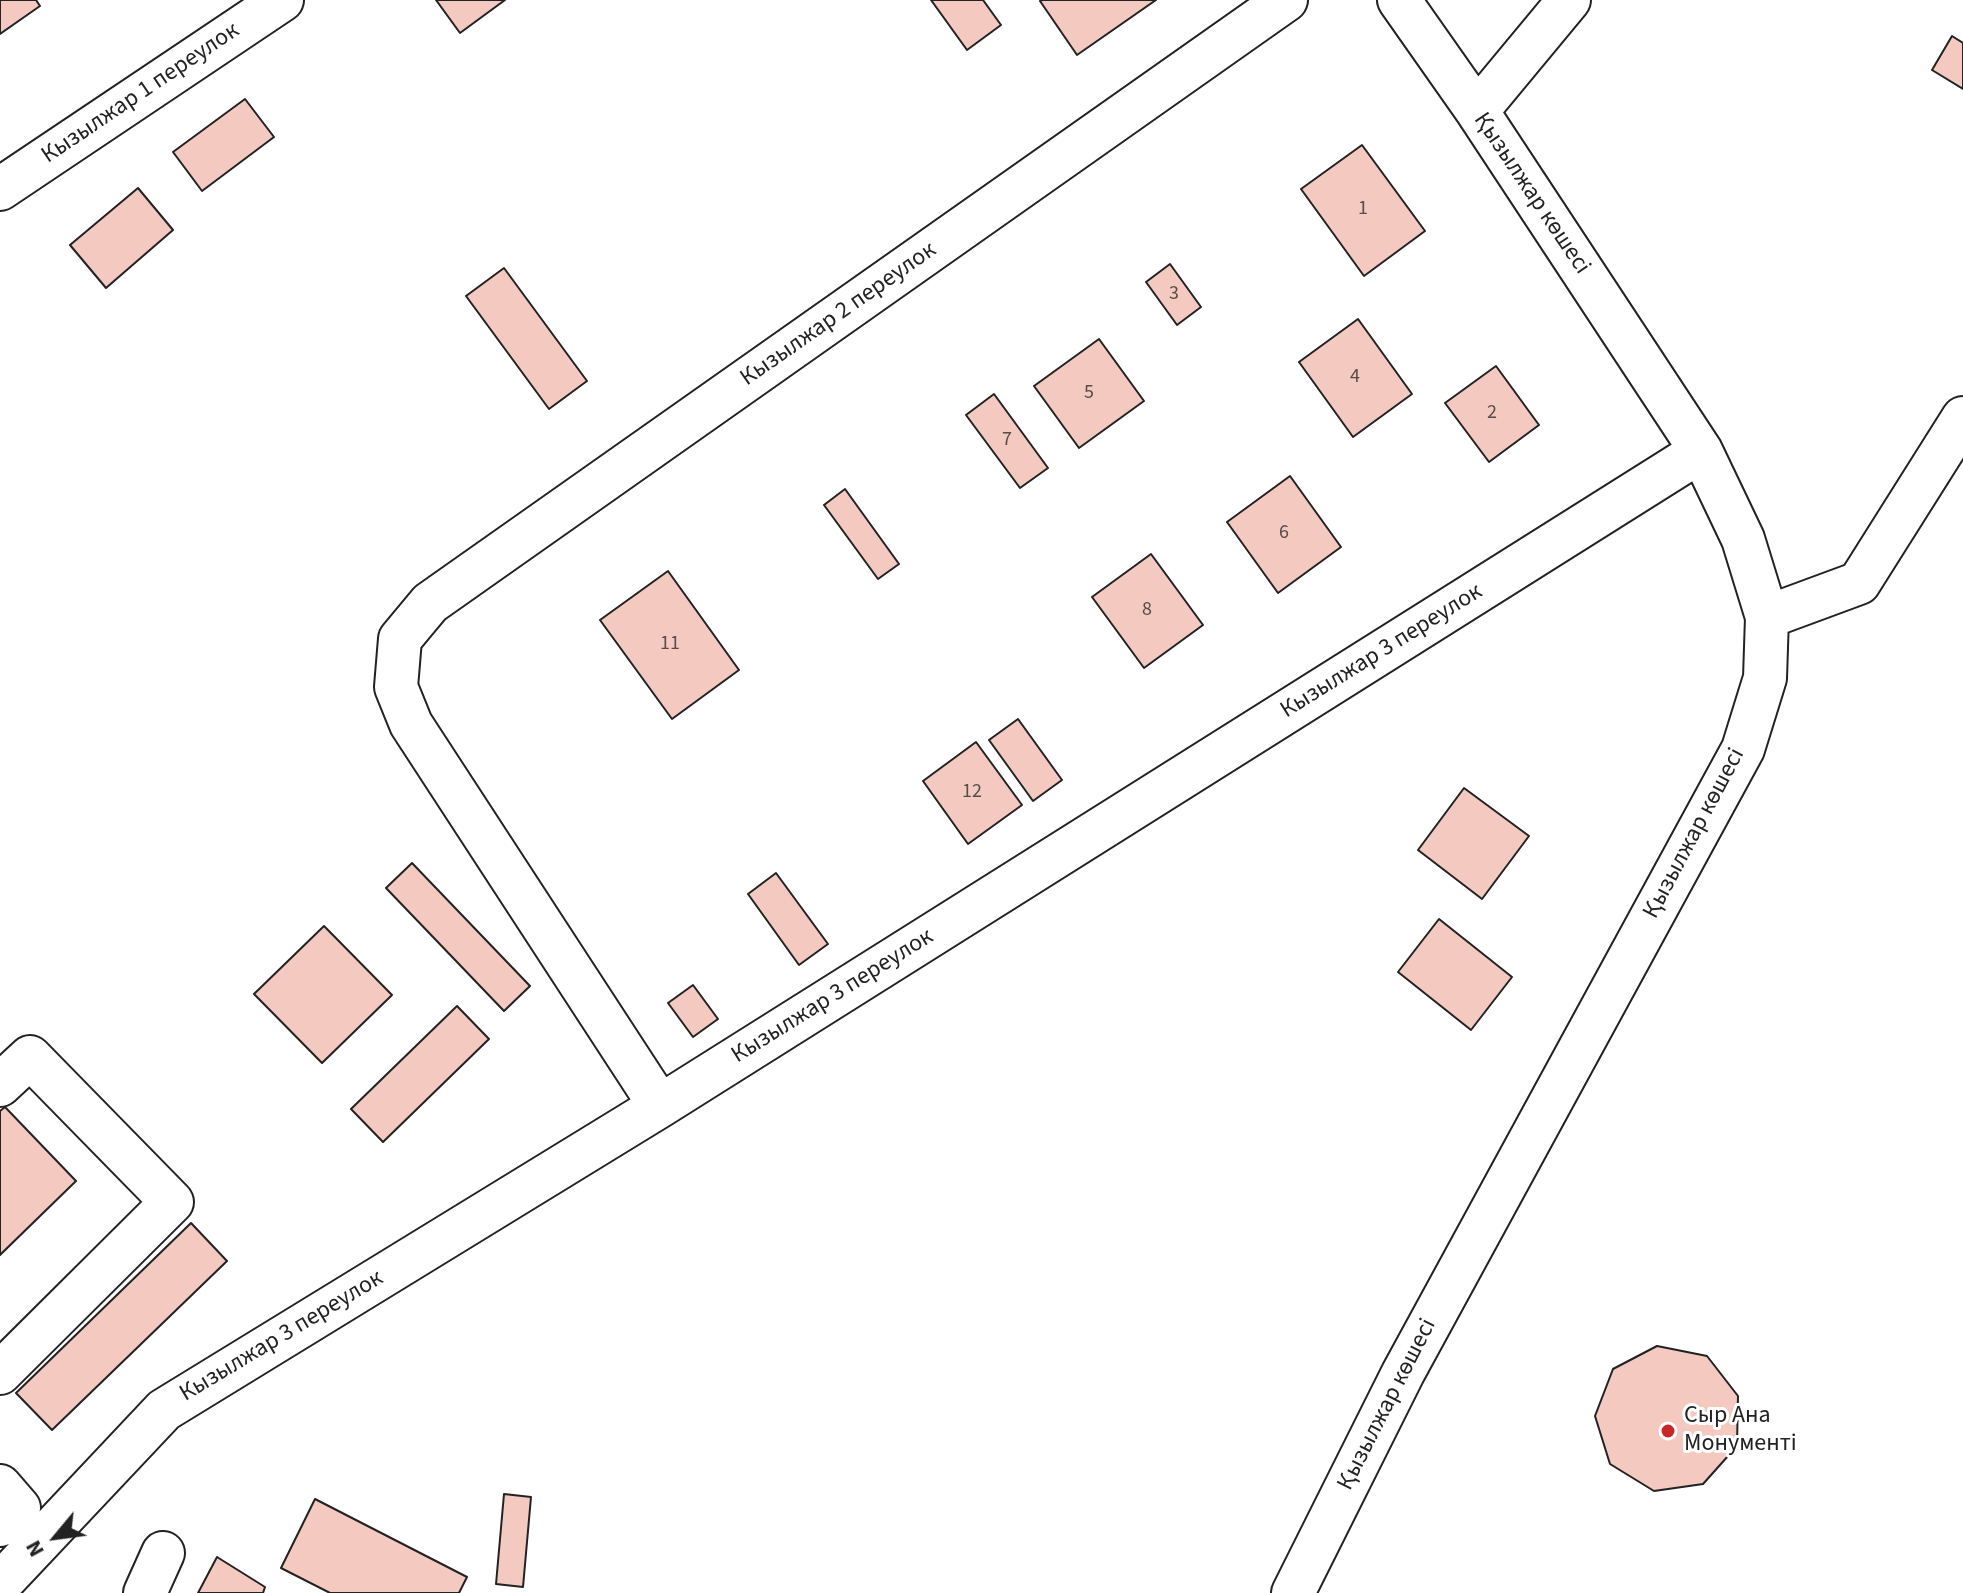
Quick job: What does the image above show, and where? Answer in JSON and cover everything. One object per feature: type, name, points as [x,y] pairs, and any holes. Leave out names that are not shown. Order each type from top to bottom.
[{"type":"street","name":"Кызылжар 1 переулок","points":[[0,189],[282,0]]},
{"type":"street","name":"Кызылжар 2 переулок","points":[[660,1106],[411,724],[396,687],[400,639],[430,603],[1286,0]]},
{"type":"street","name":"Қызылжар көшесі","points":[[1293,1593],[1403,1373],[1743,749],[1765,678],[1767,617],[1743,539],[1701,451],[1477,111],[1399,0]]},
{"type":"street","points":[[1477,111],[1569,0]]},
{"type":"street","points":[[1767,617],[1859,583],[1963,418]]},
{"type":"street","name":"Кызылжар 3 переулок","points":[[0,1584],[164,1410],[660,1106],[1701,451]]},
{"type":"street","points":[[0,1085],[30,1057],[172,1202],[0,1373]]},
{"type":"street","points":[[0,1486],[19,1508],[0,1525]]},
{"type":"street","points":[[145,1593],[163,1553]]},
{"type":"building","points":[[0,0],[36,0],[40,6],[0,34]]},
{"type":"building","points":[[436,0],[505,0],[460,33]]},
{"type":"building","points":[[931,0],[983,0],[1001,25],[967,50]]},
{"type":"building","points":[[1042,0],[1156,0],[1077,55]]},
{"type":"building","points":[[1952,36],[1963,43],[1963,89],[1932,70]]},
{"type":"building","points":[[245,99],[274,137],[202,191],[173,152]]},
{"type":"building","points":[[1362,145],[1425,231],[1364,276],[1301,189]]},
{"type":"building","points":[[138,188],[173,230],[106,288],[70,245]]},
{"type":"building","points":[[1170,264],[1201,307],[1177,325],[1146,282]]},
{"type":"building","points":[[504,268],[587,381],[549,409],[466,296]]},
{"type":"building","points":[[1358,319],[1412,394],[1353,437],[1299,362]]},
{"type":"building","points":[[1099,339],[1144,401],[1079,448],[1034,386]]},
{"type":"building","points":[[1496,366],[1539,425],[1489,462],[1445,403]]},
{"type":"building","points":[[994,394],[1048,468],[1020,488],[966,415]]},
{"type":"building","points":[[1290,476],[1341,547],[1278,593],[1227,522]]},
{"type":"building","points":[[845,489],[899,564],[878,579],[824,505]]},
{"type":"building","points":[[1151,554],[1203,625],[1144,668],[1092,597]]},
{"type":"building","points":[[668,571],[739,670],[672,719],[600,620]]},
{"type":"building","points":[[1018,719],[1062,780],[1033,801],[989,740]]},
{"type":"building","points":[[976,742],[1022,805],[968,844],[923,781]]},
{"type":"building","points":[[1464,788],[1529,836],[1482,899],[1418,850]]},
{"type":"building","points":[[412,863],[530,986],[504,1011],[386,888]]},
{"type":"building","points":[[776,873],[828,944],[799,965],[748,894]]},
{"type":"building","points":[[1439,919],[1512,977],[1471,1030],[1398,972]]},
{"type":"building","points":[[324,926],[392,995],[322,1063],[254,994]]},
{"type":"building","points":[[693,985],[718,1019],[693,1037],[668,1003]]},
{"type":"building","points":[[457,1006],[489,1039],[383,1142],[351,1109]]},
{"type":"building","points":[[5,1107],[76,1181],[0,1255],[0,1111]]},
{"type":"building","points":[[191,1223],[227,1261],[52,1430],[16,1393]]},
{"type":"building","name":"Сыр Ана Монументі","points":[[1657,1346],[1707,1356],[1738,1396],[1737,1446],[1703,1484],[1654,1491],[1610,1464],[1595,1416],[1613,1369]]},
{"type":"building","points":[[504,1494],[531,1497],[523,1587],[496,1584]]},
{"type":"building","points":[[315,1499],[467,1577],[459,1593],[330,1593],[281,1568]]},
{"type":"building","points":[[217,1557],[265,1587],[263,1593],[198,1593]]},
{"type":"place","name":"Сыр Ана Монументі","points":[[1668,1431]]}]
